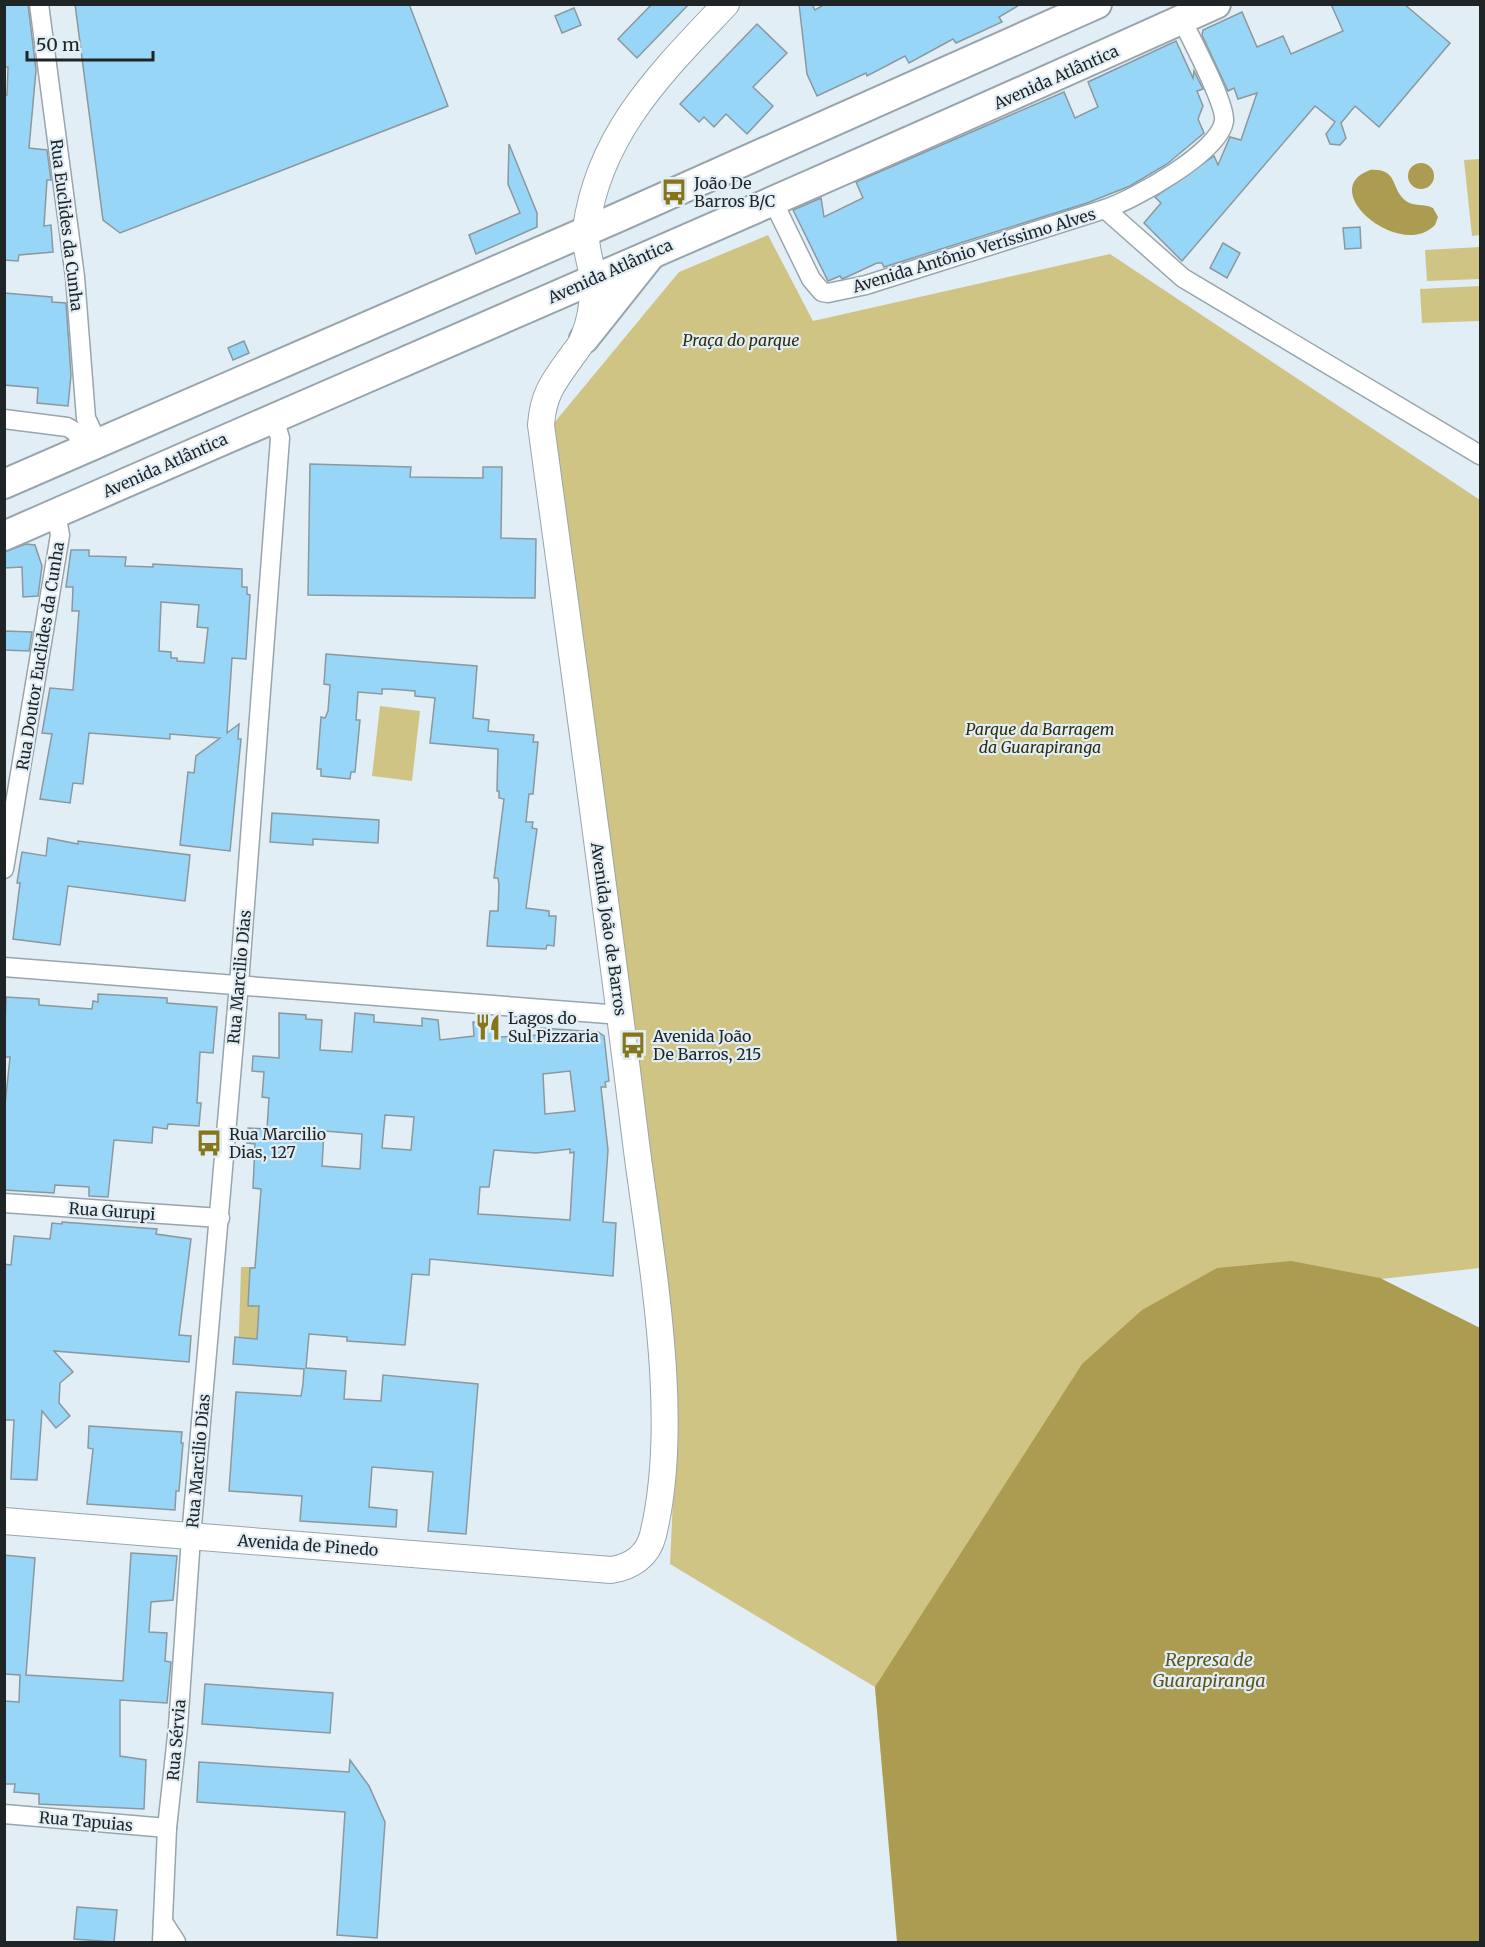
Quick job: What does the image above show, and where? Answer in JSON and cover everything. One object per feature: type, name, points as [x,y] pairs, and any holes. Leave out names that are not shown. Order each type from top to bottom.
[{"type":"main road","name":"Avenida Atlântica","points":[[4,536],[772,200],[980,112],[1216,4]]},
{"type":"main road","points":[[4,484],[586,231],[1088,6]]},
{"type":"main road","points":[[584,339],[653,252]]},
{"type":"street","name":"Rua Euclides da Cunha","points":[[39,4],[75,277],[86,418],[91,447]]},
{"type":"street","points":[[586,231],[604,162],[626,119],[650,85],[726,4]]},
{"type":"street","points":[[1105,209],[1200,154],[1221,133],[1223,113],[1182,20]]},
{"type":"street","name":"Avenida Antônio Veríssimo Alves","points":[[772,200],[812,279],[822,292],[828,293],[866,285],[1105,209],[1161,260],[1192,283],[1480,455]]},
{"type":"street","name":"Avenida João de Barros","points":[[586,231],[593,278],[592,304],[584,339],[550,387],[543,404],[542,425],[621,1015],[657,1310],[664,1407],[663,1479],[653,1538],[638,1561],[625,1568],[611,1570]]},
{"type":"street","name":"Rua Marcilio Dias","points":[[191,1537],[239,984],[280,438],[274,418]]},
{"type":"street","points":[[4,419],[67,427],[76,432],[91,447]]},
{"type":"street","name":"Rua Doutor Euclides da Cunha","points":[[4,869],[60,535],[56,513]]},
{"type":"street","points":[[4,967],[621,1015]]},
{"type":"street","name":"Rua Gurupi","points":[[4,1203],[220,1218]]},
{"type":"street","name":"Avenida de Pinedo","points":[[4,1521],[611,1570]]},
{"type":"street","name":"Rua Sérvia","points":[[162,1942],[167,1828],[178,1727],[191,1537]]},
{"type":"street","name":"Rua Tapuias","points":[[4,1814],[167,1828]]},
{"type":"street","points":[[163,1922],[176,1942]]},
{"type":"green space","points":[[1480,159],[1480,235],[1472,236],[1464,160]]},
{"type":"green space","name":"Parque da Barragem da Guarapiranga","points":[[768,235],[813,321],[1110,254],[1480,500],[1480,1268],[1381,1279],[1480,1328],[883,1777],[875,1687],[670,1564],[677,1412],[636,1036],[554,423],[679,272]]},
{"type":"green space","points":[[1480,247],[1480,279],[1427,281],[1425,250]]},
{"type":"green space","points":[[1480,286],[1480,321],[1422,323],[1420,289]]},
{"type":"green space","points":[[380,706],[420,711],[412,781],[372,776]]},
{"type":"green space","points":[[241,1267],[262,1267],[271,1364],[238,1364]]},
{"type":"water","points":[[1421,163],[1430,167],[1434,176],[1430,185],[1421,189],[1412,185],[1408,176],[1412,167]]},
{"type":"water","points":[[1370,170],[1386,172],[1406,201],[1433,208],[1438,217],[1435,225],[1420,234],[1402,234],[1385,229],[1369,218],[1357,206],[1352,192],[1356,180]]},
{"type":"water","name":"Represa de Guarapiranga","points":[[1291,1261],[1380,1278],[1480,1328],[1480,1942],[897,1942],[875,1687],[1082,1364],[1142,1310],[1217,1268]]},
{"type":"building","points":[[4,4],[28,4],[36,70],[29,148],[47,150],[51,180],[47,180],[44,226],[51,225],[53,252],[19,255],[18,261],[4,260],[4,95],[7,95],[8,67],[4,67]]},
{"type":"building","points":[[75,4],[409,4],[448,106],[120,233],[103,220]]},
{"type":"building","points":[[652,4],[689,4],[637,58],[618,39]]},
{"type":"building","points":[[799,4],[812,4],[815,10],[825,4],[1021,4],[999,17],[1002,22],[956,43],[953,39],[909,63],[905,56],[867,76],[866,73],[817,96],[807,74]]},
{"type":"building","points":[[1331,4],[1404,4],[1450,43],[1379,127],[1355,106],[1341,123],[1346,138],[1340,145],[1330,144],[1326,134],[1335,122],[1315,106],[1182,261],[1144,223],[1161,203],[1155,197],[1214,156],[1218,165],[1230,137],[1241,140],[1257,93],[1238,99],[1234,88],[1228,91],[1202,35],[1203,30],[1242,12],[1257,47],[1283,36],[1291,54],[1343,31]]},
{"type":"building","points":[[574,8],[581,25],[562,33],[555,16]]},
{"type":"building","points":[[757,24],[787,53],[753,87],[773,106],[747,134],[726,114],[714,127],[704,117],[699,122],[680,104]]},
{"type":"building","points":[[1176,41],[1193,78],[1194,71],[1203,89],[1197,91],[1203,106],[1198,119],[1204,133],[1167,164],[1130,186],[1087,203],[884,267],[882,263],[877,263],[842,279],[840,276],[828,281],[793,210],[821,198],[824,217],[863,198],[856,182],[1064,92],[1075,118],[1098,107],[1088,82]]},
{"type":"building","points":[[509,144],[537,213],[537,227],[476,254],[469,235],[520,213],[508,184]]},
{"type":"building","points":[[1360,227],[1361,248],[1345,249],[1343,228]]},
{"type":"building","points":[[1223,243],[1240,253],[1227,278],[1210,268]]},
{"type":"building","points":[[4,293],[52,297],[52,302],[66,303],[71,375],[68,406],[37,403],[38,388],[4,385]]},
{"type":"building","points":[[244,341],[249,353],[233,360],[228,348]]},
{"type":"building","points":[[310,464],[411,467],[410,477],[483,478],[483,467],[502,467],[501,538],[536,539],[535,598],[308,595]]},
{"type":"building","points":[[26,544],[35,545],[42,566],[38,596],[23,597],[22,567],[4,568],[4,552]]},
{"type":"building","points":[[71,550],[89,550],[89,556],[126,557],[125,566],[153,567],[153,564],[242,569],[242,587],[247,587],[247,594],[250,595],[246,659],[232,658],[227,733],[239,724],[238,739],[241,739],[230,851],[180,845],[188,772],[194,773],[196,756],[220,738],[170,734],[170,739],[89,733],[83,784],[73,783],[70,803],[40,799],[52,734],[42,733],[50,688],[73,690],[79,611],[72,611],[73,587],[66,587]],"holes":[[[161,602],[199,605],[197,627],[208,628],[204,663],[177,661],[177,658],[171,658],[171,652],[159,651]]]},
{"type":"building","points":[[4,631],[32,632],[29,651],[4,650]]},
{"type":"building","points":[[326,654],[477,666],[473,718],[489,720],[488,731],[534,735],[533,742],[538,742],[533,794],[529,794],[526,822],[533,822],[532,828],[537,829],[526,908],[549,911],[549,916],[556,916],[554,946],[547,945],[546,949],[487,946],[490,911],[498,911],[499,885],[498,878],[494,878],[504,799],[499,798],[499,791],[497,791],[498,749],[430,743],[435,698],[415,696],[415,691],[382,689],[382,694],[358,692],[356,720],[360,720],[355,772],[351,772],[350,779],[321,776],[321,769],[317,769],[321,717],[325,718],[328,711],[330,685],[324,684]]},
{"type":"building","points":[[272,813],[379,820],[378,843],[313,839],[313,845],[270,842]]},
{"type":"building","points":[[48,838],[78,844],[78,841],[190,855],[185,901],[68,886],[60,945],[13,939],[22,852],[46,856]]},
{"type":"building","points":[[98,994],[167,998],[167,1003],[217,1007],[213,1053],[200,1052],[197,1103],[201,1103],[199,1126],[168,1124],[167,1129],[153,1127],[152,1143],[114,1140],[108,1197],[89,1196],[89,1187],[55,1185],[54,1193],[4,1190],[4,1115],[10,1057],[4,1057],[6,997],[39,999],[39,1005],[92,1009],[93,1001],[98,1002]]},
{"type":"building","points":[[279,1013],[306,1015],[306,1019],[322,1020],[320,1050],[352,1052],[355,1013],[374,1015],[374,1022],[422,1026],[422,1018],[438,1020],[440,1040],[474,1036],[473,1022],[497,1024],[499,1037],[541,1035],[541,1028],[598,1032],[604,1036],[609,1081],[605,1082],[606,1087],[601,1087],[608,1150],[603,1222],[616,1223],[613,1276],[430,1259],[429,1275],[412,1274],[405,1345],[347,1341],[347,1337],[309,1334],[306,1368],[346,1371],[344,1399],[381,1401],[383,1375],[478,1384],[466,1534],[428,1531],[433,1472],[372,1467],[369,1507],[397,1510],[396,1527],[300,1521],[302,1496],[229,1491],[236,1392],[301,1396],[303,1384],[304,1369],[233,1364],[235,1337],[257,1339],[259,1306],[248,1306],[250,1268],[255,1268],[261,1189],[253,1188],[255,1144],[247,1143],[248,1128],[267,1129],[269,1098],[262,1097],[264,1072],[252,1071],[253,1056],[279,1058]],"holes":[[[570,1071],[575,1111],[545,1114],[543,1074]],[[385,1115],[414,1117],[411,1150],[382,1148]],[[324,1131],[362,1134],[360,1169],[322,1166]],[[570,1149],[570,1153],[574,1152],[570,1220],[478,1214],[480,1187],[489,1187],[494,1150],[536,1153]]]},
{"type":"building","points":[[62,1222],[157,1229],[156,1234],[191,1239],[179,1335],[191,1336],[189,1362],[54,1351],[73,1372],[60,1383],[59,1403],[70,1416],[56,1428],[42,1411],[37,1480],[11,1479],[14,1420],[4,1420],[4,1264],[11,1265],[14,1236],[50,1239],[52,1223],[62,1224]]},
{"type":"building","points":[[89,1426],[182,1432],[179,1491],[176,1491],[175,1510],[87,1504],[93,1449],[88,1448]]},
{"type":"building","points":[[131,1553],[177,1556],[173,1600],[151,1602],[149,1632],[167,1633],[165,1661],[171,1662],[167,1703],[120,1700],[120,1756],[146,1760],[144,1809],[39,1804],[39,1794],[14,1792],[15,1784],[4,1784],[4,1701],[19,1702],[20,1675],[4,1674],[4,1555],[35,1558],[26,1675],[123,1681]]},
{"type":"building","points":[[205,1684],[333,1693],[330,1733],[202,1724]]},
{"type":"building","points":[[350,1760],[369,1786],[385,1822],[377,1938],[337,1935],[345,1812],[197,1802],[199,1762],[349,1772]]},
{"type":"building","points":[[77,1907],[117,1910],[114,1942],[74,1939]]},
{"type":"place","name":"João De Barros B/C","points":[[674,192]]},
{"type":"place","name":"Lagos do Sul Pizzaria","points":[[488,1027]]},
{"type":"place","name":"Avenida João De Barros, 215","points":[[633,1045]]},
{"type":"place","name":"Rua Marcilio Dias, 127","points":[[209,1143]]},
{"type":"park label","name":"Praça do parque","points":[[741,340]]}]
